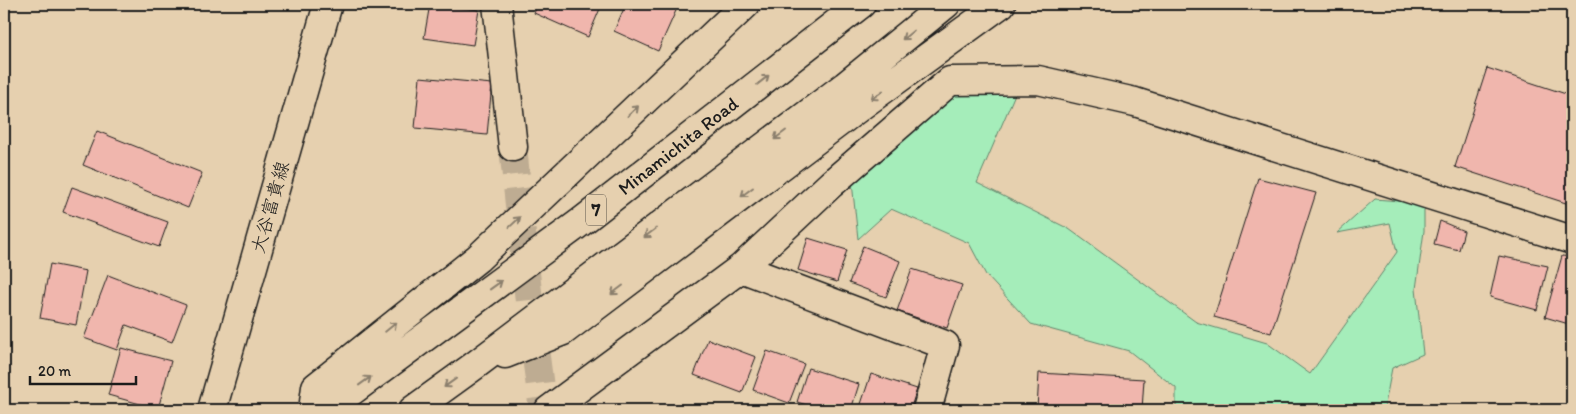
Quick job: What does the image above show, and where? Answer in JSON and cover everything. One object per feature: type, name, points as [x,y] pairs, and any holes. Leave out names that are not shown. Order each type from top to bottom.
[{"type":"main road","name":"大谷富貴線","points":[[212,410],[328,4]]},
{"type":"main road","points":[[497,4],[513,147]]},
{"type":"main road","points":[[313,410],[316,387],[478,258],[746,4]]},
{"type":"main road","name":"Minamichita Road","points":[[326,410],[581,222],[861,4]]},
{"type":"main road","points":[[413,410],[845,86],[946,4]]},
{"type":"main road","points":[[474,366],[563,331],[854,111],[1001,4]]},
{"type":"main road","points":[[549,410],[741,268],[831,184],[950,81],[1038,80],[1135,102],[1572,240]]},
{"type":"main road","points":[[741,268],[945,345],[927,410]]},
{"type":"green space","points":[[953,94],[1015,94],[977,183],[1069,229],[1196,322],[1267,343],[1310,374],[1397,252],[1390,223],[1337,233],[1375,199],[1424,203],[1424,231],[1416,289],[1423,354],[1392,368],[1384,410],[1176,410],[1176,388],[1129,351],[1031,324],[986,275],[969,243],[891,209],[858,239],[852,182]]},
{"type":"building","points":[[430,4],[479,10],[473,45],[424,38]]},
{"type":"building","points":[[538,4],[602,4],[588,37],[534,13]]},
{"type":"building","points":[[626,4],[672,4],[678,6],[658,51],[614,31]]},
{"type":"building","points":[[1487,68],[1572,96],[1572,205],[1455,167]]},
{"type":"building","points":[[420,77],[492,84],[487,135],[415,128]]},
{"type":"building","points":[[97,131],[202,173],[188,208],[83,165]]},
{"type":"building","points":[[1258,178],[1316,193],[1271,333],[1214,317]]},
{"type":"building","points":[[72,187],[168,222],[159,247],[63,212]]},
{"type":"building","points":[[1440,221],[1464,231],[1459,250],[1434,244]]},
{"type":"building","points":[[808,238],[847,250],[837,282],[798,270]]},
{"type":"building","points":[[863,246],[900,261],[886,297],[849,283]]},
{"type":"building","points":[[1499,256],[1548,266],[1537,310],[1490,297]]},
{"type":"building","points":[[1562,256],[1572,257],[1572,325],[1545,317]]},
{"type":"building","points":[[50,264],[86,271],[76,325],[40,318]]},
{"type":"building","points":[[912,269],[962,285],[947,328],[897,311]]},
{"type":"building","points":[[108,275],[186,305],[172,342],[126,325],[117,350],[84,338]]},
{"type":"building","points":[[708,339],[756,357],[742,393],[694,375]]},
{"type":"building","points":[[121,348],[171,361],[158,409],[108,395]]},
{"type":"building","points":[[767,351],[804,364],[789,403],[753,390]]},
{"type":"building","points":[[808,368],[859,384],[851,410],[823,410],[797,402]]},
{"type":"building","points":[[1039,373],[1144,379],[1142,410],[1037,410]]},
{"type":"building","points":[[871,374],[917,389],[910,410],[859,410]]},
{"type":"tunnel","points":[[513,147],[530,311],[543,410]]}]
